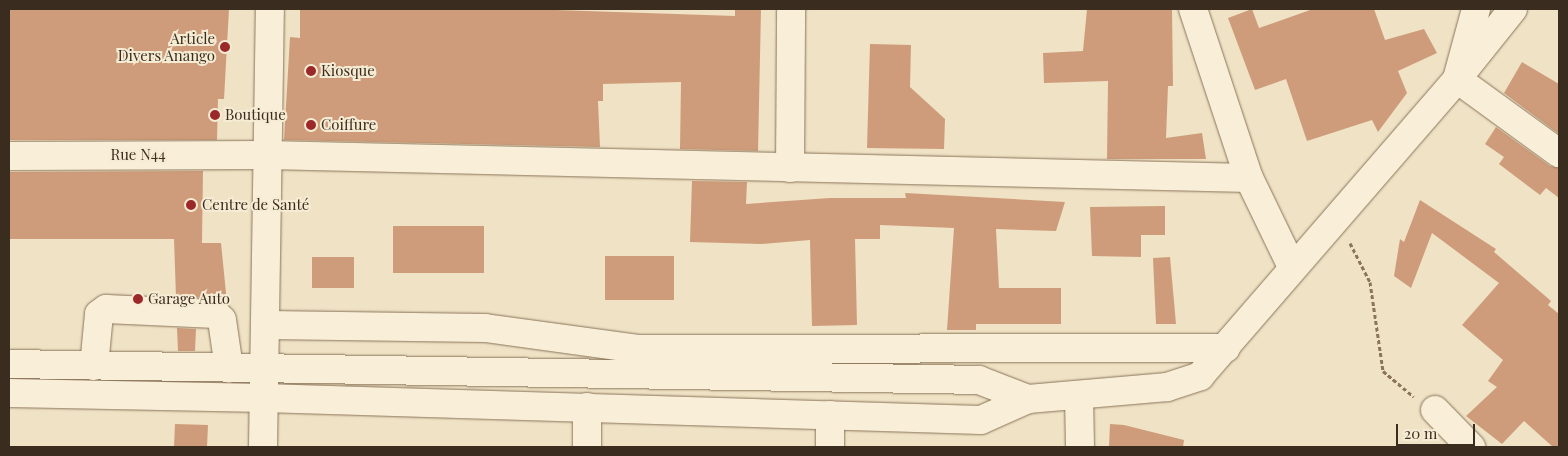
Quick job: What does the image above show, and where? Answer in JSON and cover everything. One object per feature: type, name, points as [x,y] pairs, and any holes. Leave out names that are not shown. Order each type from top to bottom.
[{"type":"street","points":[[262,447],[267,325],[270,9]]},
{"type":"street","points":[[790,168],[791,9]]},
{"type":"street","points":[[1193,9],[1249,178],[1292,266]]},
{"type":"street","points":[[1457,80],[1476,9]]},
{"type":"street","points":[[9,393],[264,398],[981,420],[1028,399],[1167,387],[1200,376],[1226,348],[1292,266],[1457,80],[1513,9]]},
{"type":"street","points":[[1457,80],[1559,152]]},
{"type":"street","name":"Rue N44","points":[[9,156],[268,155],[1249,178]]},
{"type":"street","points":[[94,366],[99,314],[106,309],[216,314],[222,320],[229,368]]},
{"type":"street","points":[[267,325],[485,328],[638,349],[1226,348]]},
{"type":"street","points":[[9,364],[979,380],[1028,399]]},
{"type":"street","points":[[1080,395],[1080,447]]},
{"type":"street","points":[[587,407],[587,447]]},
{"type":"street","points":[[1435,410],[1471,447]]},
{"type":"street","points":[[830,415],[830,447]]},
{"type":"path","points":[[1336,216],[1370,282],[1384,371],[1401,388],[1435,410]]},
{"type":"building","points":[[9,9],[229,9],[224,99],[218,99],[217,140],[9,140]]},
{"type":"building","points":[[300,9],[526,9],[735,16],[735,9],[761,9],[758,151],[680,149],[681,82],[603,84],[603,101],[598,101],[600,147],[284,140],[290,37],[300,38]]},
{"type":"building","points":[[1087,9],[1172,9],[1173,86],[1168,86],[1166,138],[1202,133],[1206,159],[1107,159],[1108,81],[1044,83],[1043,53],[1083,51]]},
{"type":"building","points":[[1252,9],[1259,28],[1313,9],[1374,9],[1385,40],[1424,29],[1437,53],[1398,71],[1407,93],[1378,132],[1372,120],[1307,141],[1286,79],[1255,90],[1228,18]]},
{"type":"building","points":[[870,44],[911,45],[910,87],[945,119],[944,149],[867,148]]},
{"type":"building","points":[[1522,62],[1559,84],[1559,134],[1504,93]]},
{"type":"building","points":[[1496,127],[1550,166],[1559,168],[1559,198],[1546,188],[1540,195],[1499,164],[1504,157],[1485,144]]},
{"type":"building","points":[[203,171],[202,243],[221,243],[227,303],[217,298],[176,297],[174,239],[9,239],[9,172]]},
{"type":"building","points":[[692,181],[747,182],[746,204],[830,198],[906,198],[905,193],[1065,202],[1056,231],[996,229],[999,288],[1061,288],[1061,324],[976,324],[976,330],[947,330],[954,228],[880,225],[880,239],[855,239],[857,325],[812,326],[810,240],[761,244],[690,242]]},
{"type":"building","points":[[1420,200],[1496,249],[1494,252],[1551,301],[1548,305],[1559,314],[1559,447],[1553,447],[1524,421],[1502,444],[1466,416],[1497,387],[1488,381],[1503,360],[1462,325],[1499,283],[1432,233],[1411,288],[1394,276],[1400,239],[1404,242]]},
{"type":"building","points":[[1165,206],[1165,235],[1141,235],[1141,257],[1092,256],[1090,207]]},
{"type":"building","points":[[393,226],[484,226],[484,273],[393,273]]},
{"type":"building","points":[[605,256],[674,256],[674,300],[605,300]]},
{"type":"building","points":[[312,257],[354,257],[354,288],[312,288]]},
{"type":"building","points":[[1170,257],[1176,324],[1156,324],[1153,258]]},
{"type":"building","points":[[177,328],[196,329],[195,351],[178,351]]},
{"type":"building","points":[[175,424],[208,425],[207,447],[174,447]]},
{"type":"building","points":[[1110,424],[1124,425],[1184,440],[1183,447],[1109,447]]},
{"type":"place","name":"Article Divers Anango","points":[[225,47]]},
{"type":"place","name":"Kiosque","points":[[311,71]]},
{"type":"place","name":"Boutique","points":[[215,115]]},
{"type":"place","name":"Coiffure","points":[[311,125]]},
{"type":"place","name":"Centre de Santé","points":[[191,205]]},
{"type":"place","name":"Garage Auto","points":[[138,299]]}]
